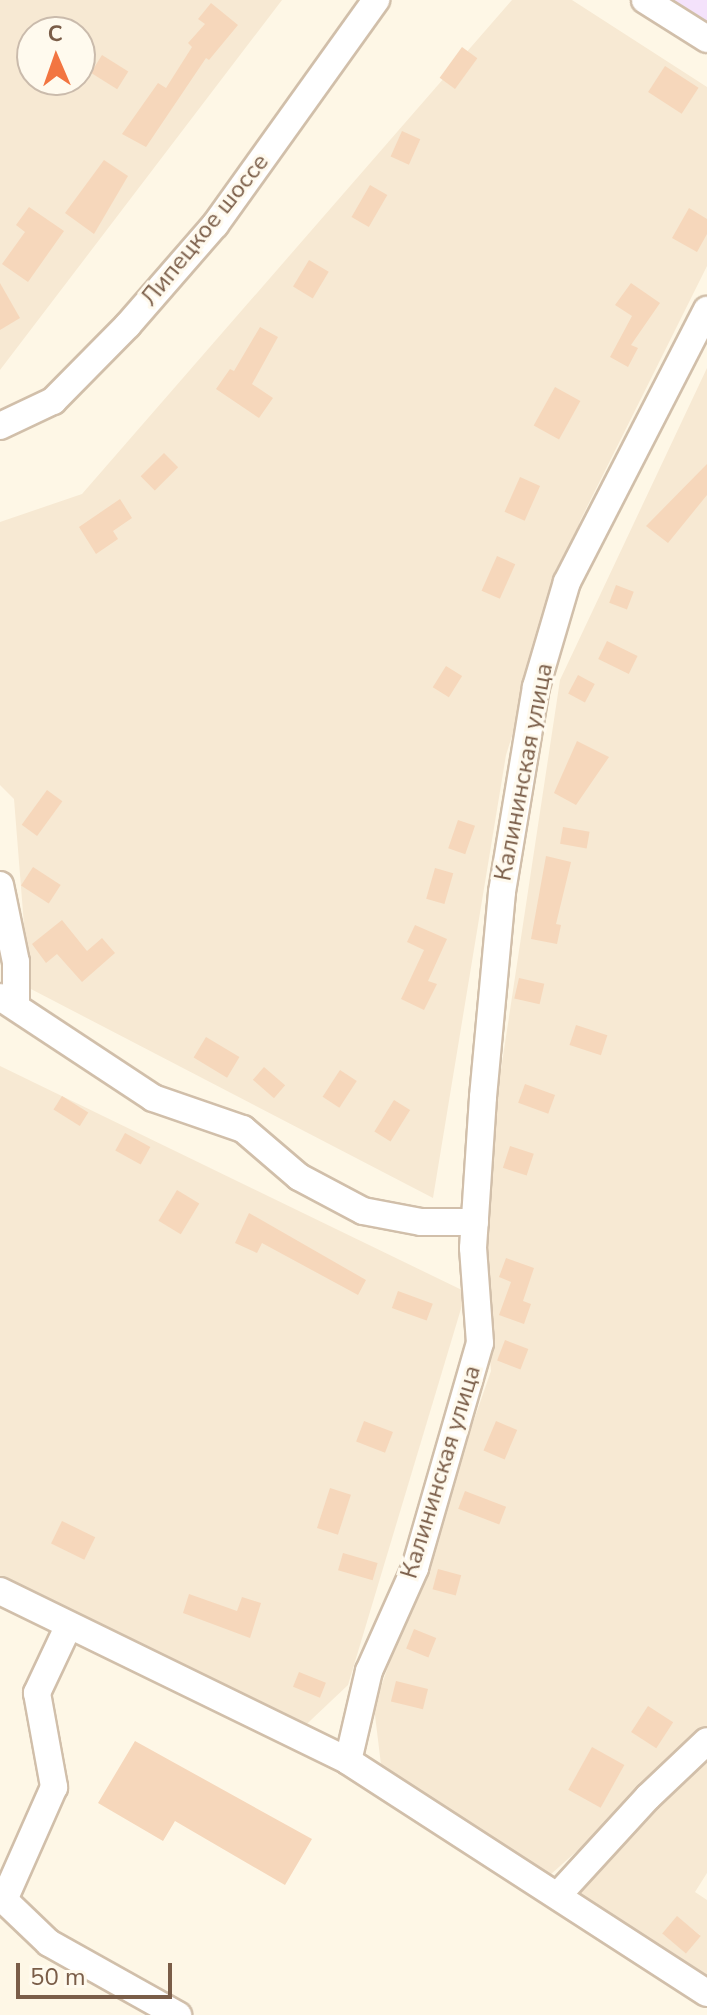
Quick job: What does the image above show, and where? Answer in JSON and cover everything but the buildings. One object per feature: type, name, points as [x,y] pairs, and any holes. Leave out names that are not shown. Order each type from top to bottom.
[{"type":"street","name":"Липецкое шоссе","points":[[0,426],[53,401],[128,325],[215,225],[376,0]]},
{"type":"street","points":[[645,0],[707,39]]},
{"type":"street","name":"Калининская улица","points":[[348,1761],[369,1671],[415,1568],[480,1343],[475,1222],[502,892],[536,687],[567,582],[707,310]]},
{"type":"street","points":[[0,885],[16,962],[8,1000],[153,1098],[243,1129],[299,1177],[363,1211],[421,1222],[475,1222]]},
{"type":"street","points":[[0,1591],[68,1627],[348,1761],[559,1894],[707,1993]]},
{"type":"street","points":[[68,1627],[37,1693],[54,1787],[2,1905],[49,1943],[178,2015]]},
{"type":"street","points":[[559,1894],[648,1797],[707,1741]]},
{"type":"shaded area","points":[[0,0],[282,0],[0,370]]},
{"type":"shaded area","points":[[512,0],[572,0],[707,87],[707,266],[580,521],[506,755],[433,1198],[29,988],[14,799],[0,785],[0,522],[82,494]]},
{"type":"shaded area","points":[[669,0],[707,0],[707,24]]},
{"type":"shaded area","points":[[707,368],[707,1735],[550,1875],[383,1781],[374,1707],[491,1371],[479,1215],[560,680]]},
{"type":"shaded area","points":[[0,1066],[466,1292],[348,1685],[293,1737],[0,1578]]},
{"type":"shaded area","points":[[707,1741],[707,1873],[695,1892],[707,1900],[707,1993],[559,1894]],"holes":[[[677,1917],[700,1935],[686,1953],[663,1934]]]}]
